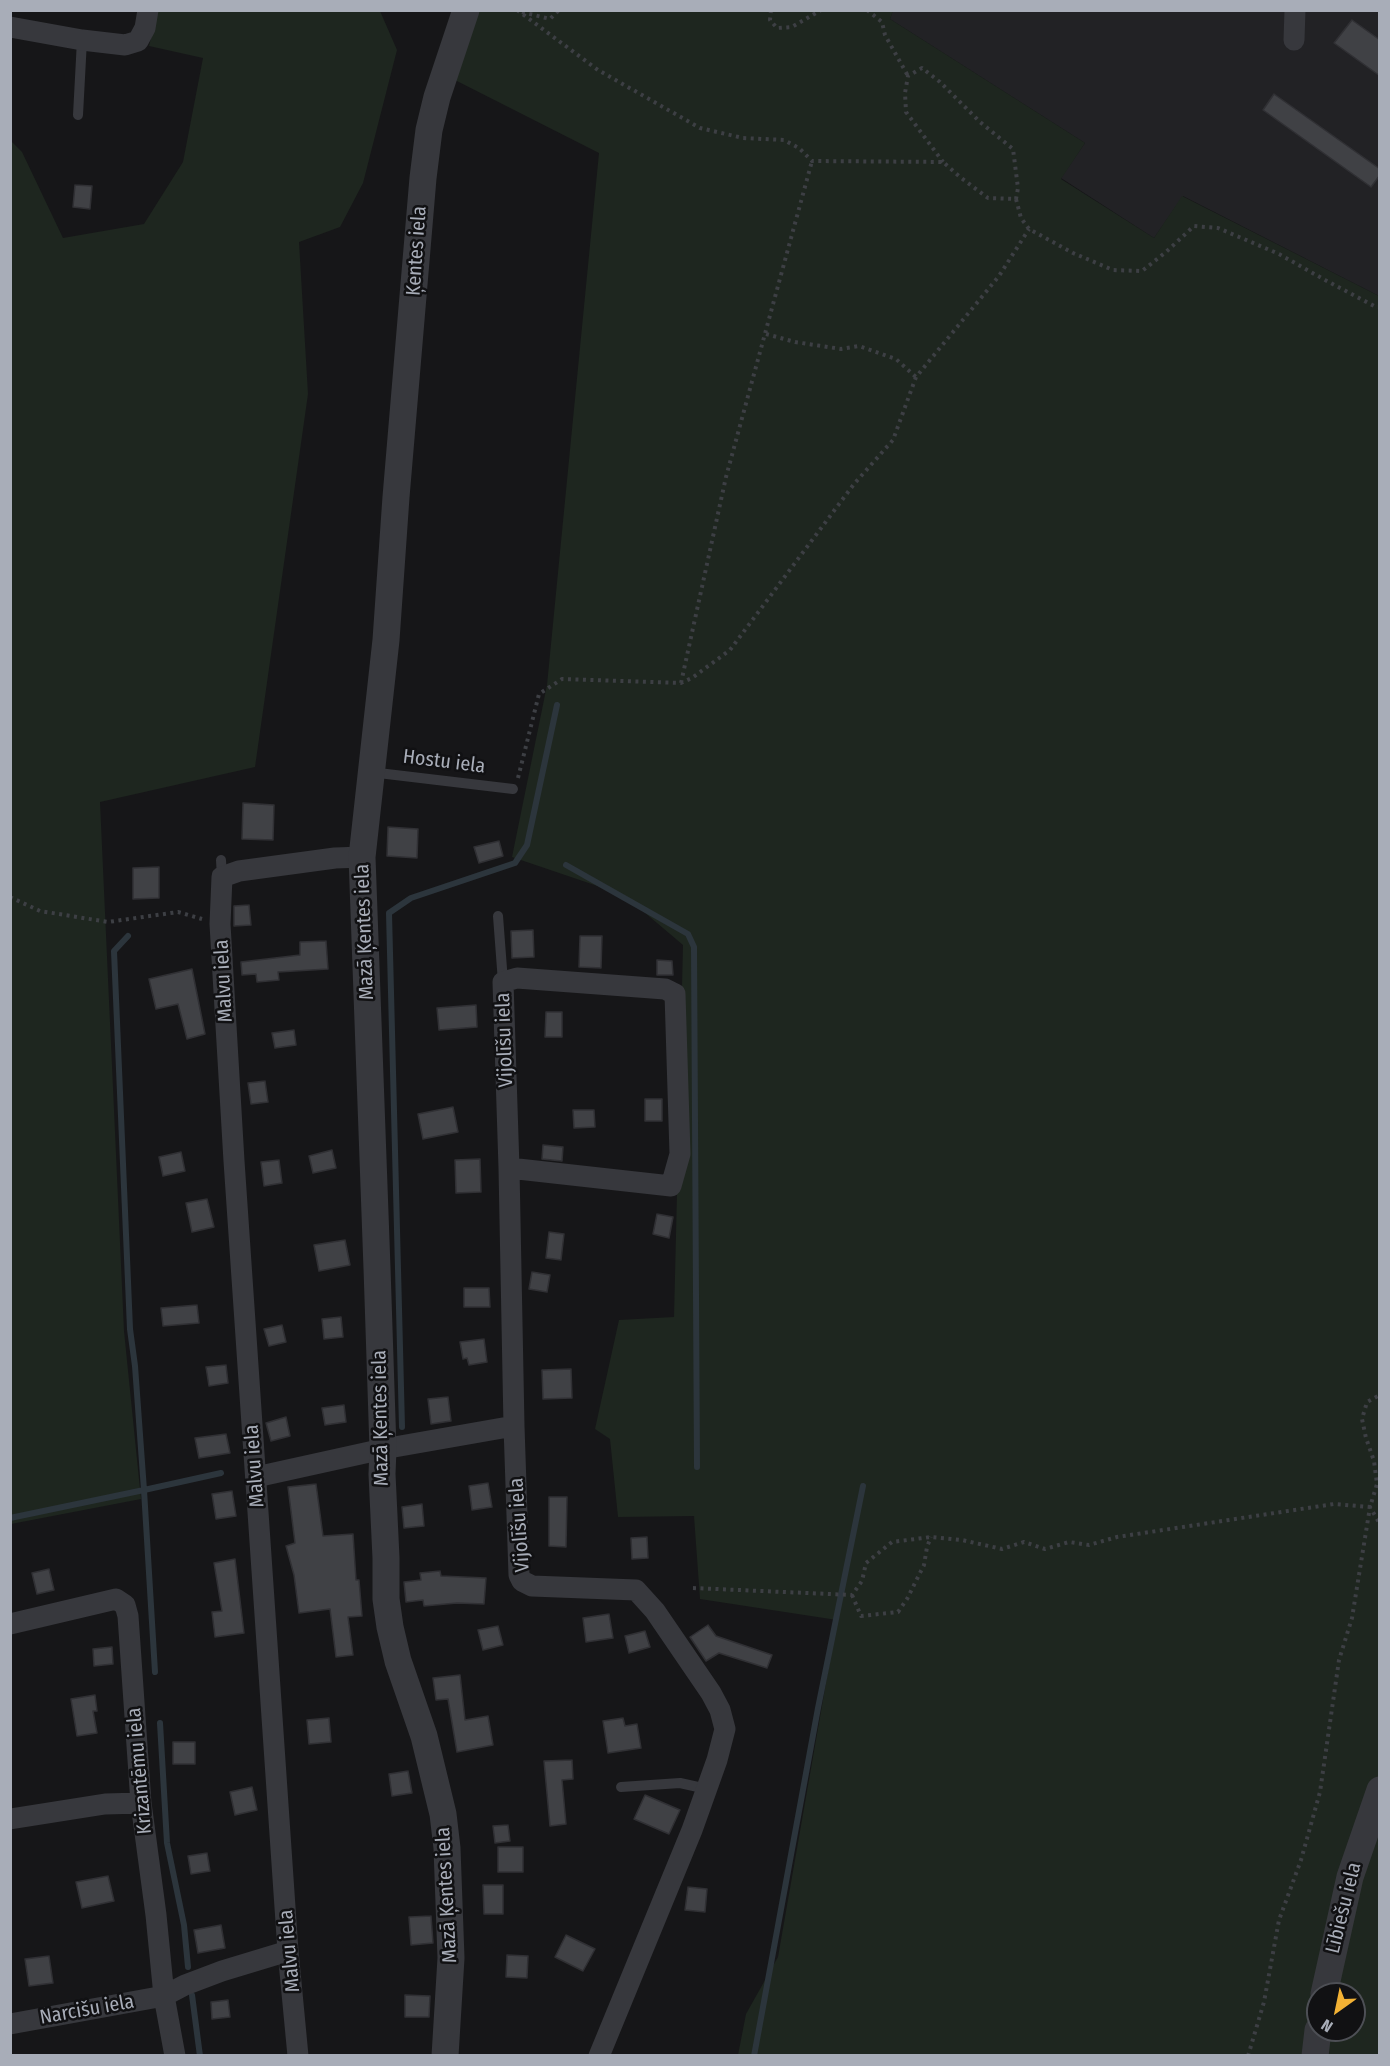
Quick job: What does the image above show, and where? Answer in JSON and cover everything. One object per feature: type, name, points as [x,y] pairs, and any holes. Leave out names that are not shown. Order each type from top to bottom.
[{"type":"street","points":[[10,27],[125,45],[138,41],[145,28],[148,10]]},
{"type":"street","name":"Ķentes iela","points":[[370,772],[386,640],[396,497],[427,149],[437,97],[466,10]]},
{"type":"street","points":[[1294,40],[1295,10]]},
{"type":"street","name":"Mazā Ķentes iela","points":[[370,772],[362,857],[383,1449],[386,1599],[398,1661],[424,1737],[443,1814],[447,1848],[451,1958],[445,2055]]},
{"type":"street","name":"Malvu iela","points":[[298,2055],[288,1951],[234,1161],[220,924],[221,868],[239,871],[335,858],[362,857]]},
{"type":"street","name":"Vijolīšu iela","points":[[509,1168],[671,1186],[680,1154],[675,994],[665,989],[517,978],[503,982],[519,1575],[522,1581],[532,1586],[636,1590],[645,1598],[711,1693],[720,1710],[725,1729],[707,1789],[677,1869],[599,2055]]},
{"type":"street","points":[[256,1477],[383,1449],[514,1426]]},
{"type":"street","name":"Krizantēmu iela","points":[[10,1624],[116,1599],[124,1605],[128,1616],[141,1803],[164,1996],[175,2055]]},
{"type":"street","name":"Lībiešu iela","points":[[1327,1982],[1350,1877],[1380,1790]]},
{"type":"street","points":[[10,1819],[105,1804],[141,1803]]},
{"type":"street","name":"Narcišu iela","points":[[10,2024],[164,1996],[222,1971],[288,1951]]},
{"type":"lane","points":[[78,115],[82,40]]},
{"type":"lane","name":"Hostu iela","points":[[370,772],[513,789]]},
{"type":"lane","name":"Vijolīšu iela","points":[[498,916],[503,982]]},
{"type":"lane","points":[[621,1787],[680,1783],[707,1789]]},
{"type":"path","points":[[518,11],[550,19],[559,10]]},
{"type":"path","points":[[771,10],[770,20],[777,28],[792,27],[820,10]]},
{"type":"path","points":[[867,10],[882,22],[885,35],[908,76],[905,93],[906,112],[943,162],[988,198],[1016,199]]},
{"type":"path","points":[[518,11],[598,70],[700,128],[743,138],[784,140],[799,148],[812,161],[943,162]]},
{"type":"path","points":[[908,76],[922,68],[1013,149],[1018,188],[1016,199],[1021,218],[1029,229],[1073,253],[1113,270],[1142,271],[1194,226],[1218,228],[1279,254],[1335,286],[1380,307]]},
{"type":"path","points":[[681,683],[726,477],[812,161]]},
{"type":"path","points":[[513,789],[521,772],[539,694],[562,679],[681,683],[692,678],[730,650],[854,484],[893,440],[916,377],[999,276],[1029,229]]},
{"type":"path","points":[[766,334],[795,342],[841,349],[859,346],[896,359],[916,377]]},
{"type":"path","points":[[10,897],[40,911],[108,921],[178,912],[220,924]]},
{"type":"path","points":[[1248,2055],[1264,2002],[1279,1920],[1301,1860],[1320,1792],[1339,1660],[1352,1618],[1370,1507],[1377,1484],[1374,1461],[1362,1419],[1367,1402],[1380,1395]]},
{"type":"path","points":[[850,1595],[862,1581],[866,1563],[892,1542],[931,1537],[962,1540],[1002,1549],[1024,1542],[1045,1549],[1069,1542],[1089,1545],[1117,1537],[1334,1504],[1370,1507]]},
{"type":"path","points":[[1370,1507],[1380,1524]]},
{"type":"path","points":[[850,1595],[861,1616],[898,1612],[924,1565],[931,1537]]},
{"type":"path","points":[[693,1588],[850,1595]]},
{"type":"shaded area","points":[[893,10],[1379,11],[1379,296],[1183,196],[1154,238],[1061,178],[1085,143],[890,19]]},
{"type":"shaded area","points":[[158,11],[380,11],[397,50],[363,183],[340,227],[299,242],[308,394],[255,767],[100,802],[124,1331],[141,1499],[11,1524],[10,140],[22,152],[63,238],[144,224],[183,162],[203,58],[149,46]]},
{"type":"shaded area","points":[[477,11],[893,11],[890,19],[1085,143],[1061,179],[1154,238],[1182,196],[1379,296],[1379,2055],[738,2055],[746,2014],[778,1957],[837,1620],[700,1599],[694,1516],[618,1517],[610,1439],[595,1429],[619,1320],[674,1317],[683,945],[624,895],[512,857],[547,685],[599,153],[451,78]]},
{"type":"building","points":[[1352,20],[1380,40],[1380,76],[1334,43]]},
{"type":"building","points":[[1274,94],[1380,169],[1380,175],[1371,187],[1263,110]]},
{"type":"building","points":[[75,185],[92,186],[90,209],[73,207]]},
{"type":"building","points":[[243,803],[274,805],[273,840],[242,839]]},
{"type":"building","points":[[388,827],[418,829],[417,858],[387,856]]},
{"type":"building","points":[[499,841],[503,856],[479,863],[474,847]]},
{"type":"building","points":[[159,867],[159,898],[133,899],[133,868]]},
{"type":"building","points":[[249,905],[251,925],[234,926],[234,906]]},
{"type":"building","points":[[533,930],[534,957],[512,958],[511,931]]},
{"type":"building","points":[[580,936],[602,936],[601,968],[579,967]]},
{"type":"building","points":[[326,941],[328,969],[278,972],[279,980],[257,982],[256,974],[242,975],[241,962],[300,955],[300,942]]},
{"type":"building","points":[[657,960],[672,961],[673,975],[657,975]]},
{"type":"building","points":[[192,969],[205,1034],[187,1039],[178,1004],[156,1009],[149,979]]},
{"type":"building","points":[[476,1005],[477,1027],[439,1030],[437,1008]]},
{"type":"building","points":[[546,1012],[562,1012],[562,1037],[545,1037]]},
{"type":"building","points":[[294,1030],[296,1045],[275,1048],[272,1033]]},
{"type":"building","points":[[265,1081],[268,1102],[251,1104],[248,1083]]},
{"type":"building","points":[[645,1099],[662,1099],[662,1121],[645,1121]]},
{"type":"building","points":[[453,1107],[458,1132],[423,1139],[418,1114]]},
{"type":"building","points":[[573,1110],[594,1110],[595,1127],[574,1128]]},
{"type":"building","points":[[543,1145],[563,1147],[562,1161],[542,1159]]},
{"type":"building","points":[[332,1150],[336,1168],[313,1173],[309,1156]]},
{"type":"building","points":[[181,1152],[185,1171],[163,1176],[159,1157]]},
{"type":"building","points":[[480,1159],[481,1192],[456,1193],[455,1160]]},
{"type":"building","points":[[279,1160],[282,1183],[264,1186],[261,1162]]},
{"type":"building","points":[[207,1199],[214,1227],[192,1232],[186,1203]]},
{"type":"building","points":[[657,1214],[673,1217],[669,1238],[653,1234]]},
{"type":"building","points":[[549,1232],[564,1234],[561,1260],[546,1258]]},
{"type":"building","points":[[345,1240],[350,1265],[319,1271],[314,1245]]},
{"type":"building","points":[[532,1272],[550,1275],[547,1292],[529,1289]]},
{"type":"building","points":[[464,1288],[489,1288],[490,1307],[464,1307]]},
{"type":"building","points":[[197,1305],[199,1323],[163,1326],[161,1308]]},
{"type":"building","points":[[341,1317],[343,1337],[324,1339],[322,1319]]},
{"type":"building","points":[[282,1325],[286,1342],[269,1346],[264,1329]]},
{"type":"building","points":[[484,1339],[487,1362],[469,1365],[467,1358],[463,1359],[460,1342]]},
{"type":"building","points":[[226,1365],[228,1383],[209,1386],[206,1367]]},
{"type":"building","points":[[571,1369],[572,1398],[543,1399],[542,1370]]},
{"type":"building","points":[[448,1397],[451,1421],[431,1424],[428,1399]]},
{"type":"building","points":[[344,1405],[346,1422],[325,1425],[322,1408]]},
{"type":"building","points":[[286,1417],[290,1436],[271,1441],[266,1423]]},
{"type":"building","points":[[226,1434],[230,1453],[199,1458],[195,1438]]},
{"type":"building","points":[[488,1483],[492,1507],[472,1510],[469,1486]]},
{"type":"building","points":[[316,1484],[323,1536],[353,1534],[356,1580],[359,1580],[362,1616],[348,1617],[353,1655],[336,1657],[330,1609],[299,1613],[294,1575],[286,1546],[295,1543],[288,1487]]},
{"type":"building","points":[[232,1491],[236,1516],[216,1519],[212,1494]]},
{"type":"building","points":[[549,1497],[567,1497],[566,1547],[549,1546]]},
{"type":"building","points":[[422,1504],[424,1526],[404,1528],[402,1507]]},
{"type":"building","points":[[647,1537],[648,1558],[632,1559],[631,1538]]},
{"type":"building","points":[[235,1559],[244,1633],[215,1637],[212,1612],[222,1611],[214,1563]]},
{"type":"building","points":[[49,1569],[54,1590],[37,1594],[32,1573]]},
{"type":"building","points":[[440,1571],[441,1576],[486,1578],[484,1604],[457,1603],[424,1606],[423,1600],[406,1602],[404,1582],[421,1580],[420,1573]]},
{"type":"building","points":[[609,1614],[613,1638],[586,1642],[583,1618]]},
{"type":"building","points":[[708,1625],[716,1636],[772,1655],[767,1668],[719,1653],[706,1661],[690,1637]]},
{"type":"building","points":[[498,1626],[503,1645],[483,1650],[478,1630]]},
{"type":"building","points":[[645,1631],[650,1647],[629,1653],[625,1636]]},
{"type":"building","points":[[112,1647],[113,1664],[94,1666],[93,1649]]},
{"type":"building","points":[[460,1675],[465,1720],[488,1716],[493,1745],[457,1752],[448,1699],[436,1700],[433,1678]]},
{"type":"building","points":[[95,1695],[97,1711],[93,1711],[97,1733],[77,1736],[71,1699]]},
{"type":"building","points":[[329,1718],[331,1742],[309,1744],[307,1720]]},
{"type":"building","points":[[623,1718],[625,1726],[637,1724],[641,1748],[608,1753],[603,1721]]},
{"type":"building","points":[[173,1742],[195,1742],[195,1764],[173,1764]]},
{"type":"building","points":[[572,1760],[573,1779],[562,1780],[566,1824],[550,1826],[544,1761]]},
{"type":"building","points":[[408,1771],[412,1793],[392,1796],[389,1774]]},
{"type":"building","points":[[252,1787],[257,1810],[235,1815],[230,1792]]},
{"type":"building","points":[[645,1795],[680,1810],[669,1834],[634,1819]]},
{"type":"building","points":[[508,1825],[510,1841],[495,1843],[493,1826]]},
{"type":"building","points":[[498,1847],[523,1847],[523,1872],[498,1872]]},
{"type":"building","points":[[207,1853],[210,1871],[191,1874],[188,1856]]},
{"type":"building","points":[[108,1876],[114,1901],[82,1908],[76,1882]]},
{"type":"building","points":[[483,1885],[503,1885],[503,1914],[484,1914]]},
{"type":"building","points":[[688,1887],[707,1889],[705,1912],[685,1910]]},
{"type":"building","points":[[431,1916],[433,1943],[411,1945],[409,1917]]},
{"type":"building","points":[[221,1925],[225,1948],[198,1953],[194,1930]]},
{"type":"building","points":[[566,1935],[595,1949],[583,1971],[555,1957]]},
{"type":"building","points":[[507,1955],[528,1956],[527,1978],[506,1977]]},
{"type":"building","points":[[49,1956],[53,1983],[29,1986],[25,1959]]},
{"type":"building","points":[[405,1995],[430,1996],[429,2017],[405,2017]]},
{"type":"building","points":[[228,2000],[230,2017],[212,2019],[211,2002]]},
{"type":"waterway","points":[[402,1427],[389,913],[411,898],[515,863],[527,845],[557,705]]},
{"type":"waterway","points":[[566,865],[688,934],[694,947],[697,1467]]},
{"type":"waterway","points":[[10,1518],[144,1490],[130,1329],[114,951],[128,936]]},
{"type":"waterway","points":[[155,1672],[144,1490],[221,1473]]},
{"type":"waterway","points":[[754,2056],[818,1708],[863,1486]]},
{"type":"waterway","points":[[160,1723],[167,1843],[184,1925],[188,1967]]},
{"type":"waterway","points":[[192,1995],[200,2056]]}]
